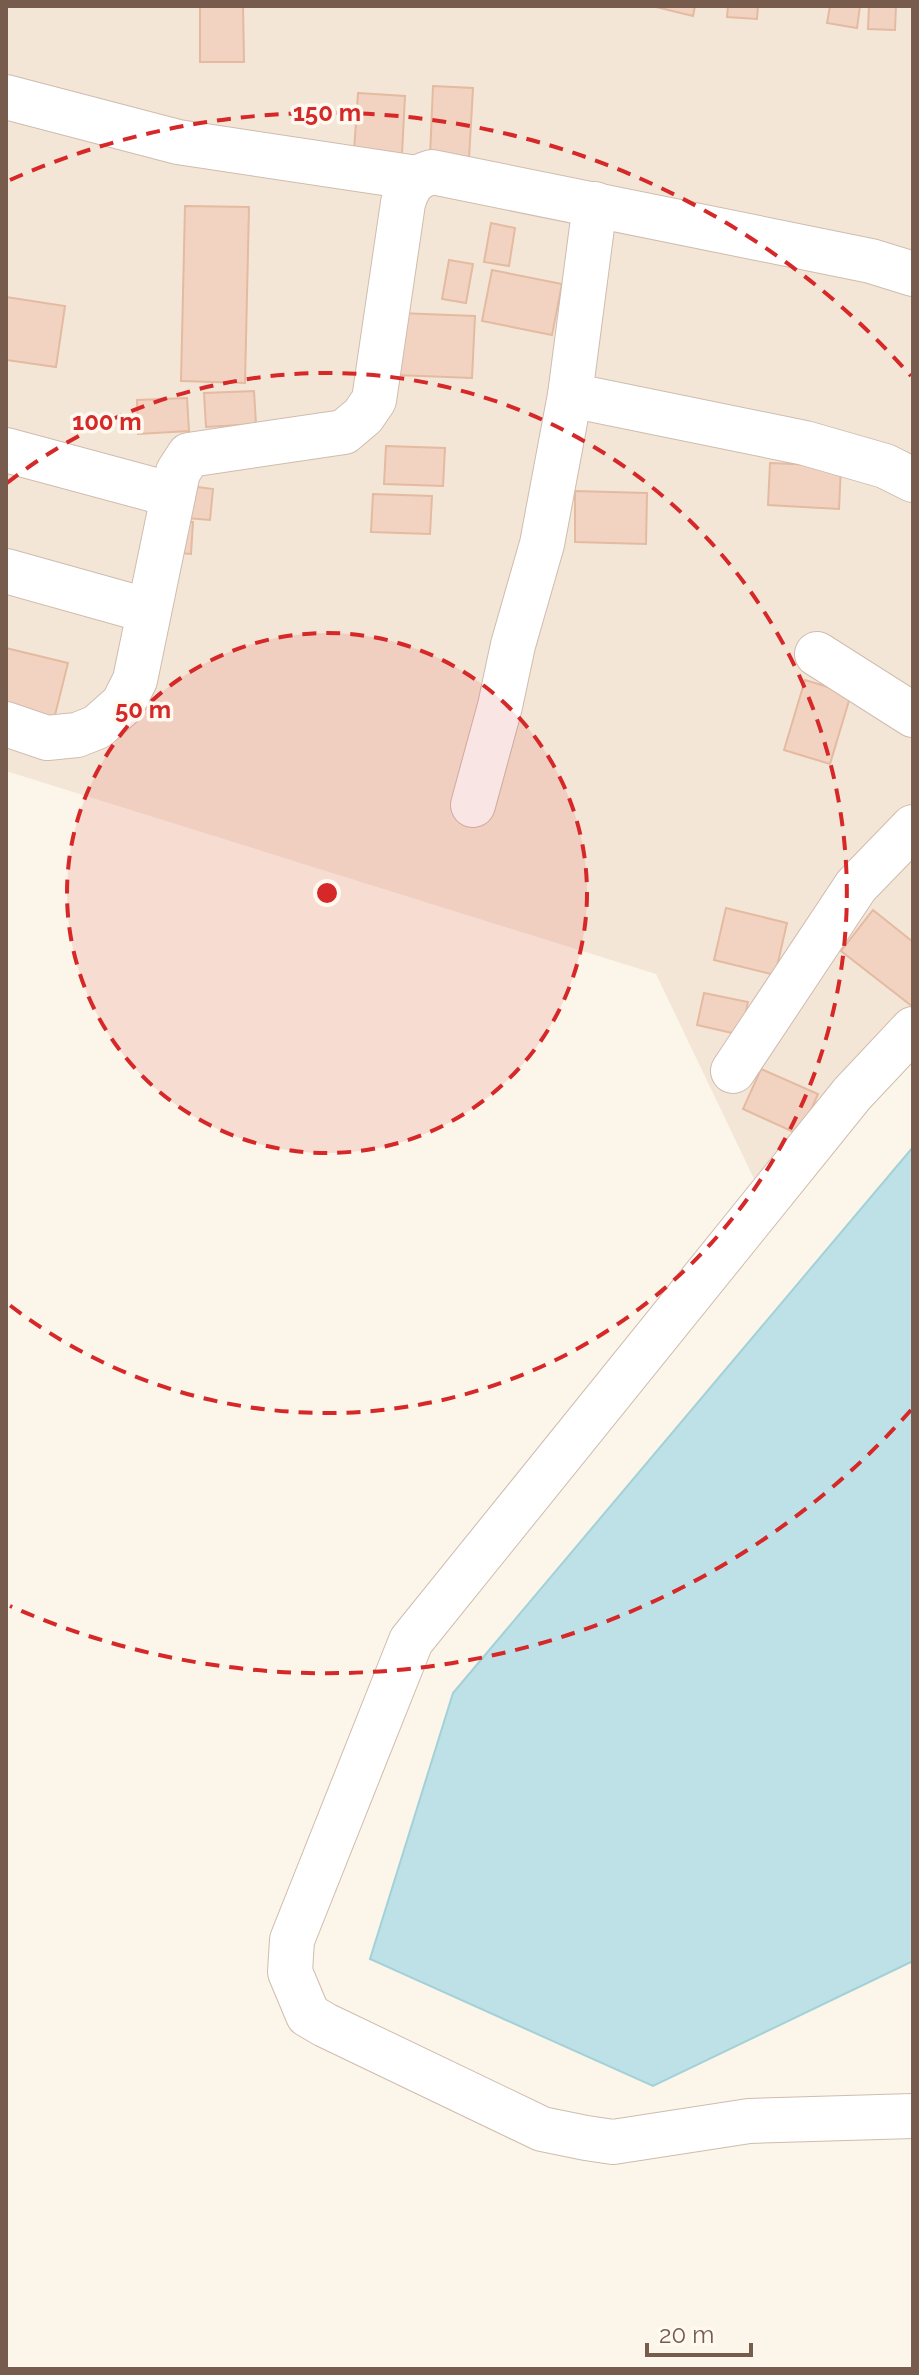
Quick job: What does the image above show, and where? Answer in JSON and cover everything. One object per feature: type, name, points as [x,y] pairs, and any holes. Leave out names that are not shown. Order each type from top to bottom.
[{"type":"street","points":[[6,97],[178,142],[417,178]]},
{"type":"street","points":[[6,724],[47,738],[77,735],[97,727],[123,704],[135,680],[178,472],[189,455],[344,432],[363,416],[374,400],[403,203],[407,189],[417,178],[432,172],[871,261],[913,274]]},
{"type":"street","points":[[473,805],[542,544],[570,395],[595,204]]},
{"type":"street","points":[[570,395],[805,443],[885,466],[913,480]]},
{"type":"street","points":[[6,450],[173,495]]},
{"type":"street","points":[[6,571],[149,611]]},
{"type":"street","points":[[817,654],[913,715]]},
{"type":"street","points":[[733,1071],[856,886],[913,827]]},
{"type":"street","points":[[913,1029],[852,1094],[411,1641],[292,1940],[290,1972],[308,2015],[542,2129],[613,2142],[749,2121],[913,2116]]},
{"type":"shaded area","points":[[6,6],[913,6],[913,1026],[756,1183],[656,974],[6,771]]},
{"type":"water","points":[[913,1147],[913,1961],[653,2086],[370,1959],[453,1693]]},
{"type":"building","points":[[200,6],[243,6],[244,62],[200,62]]},
{"type":"building","points":[[652,6],[695,6],[693,16]]},
{"type":"building","points":[[728,6],[758,6],[757,19],[727,17]]},
{"type":"building","points":[[830,6],[860,6],[857,28],[827,23]]},
{"type":"building","points":[[869,6],[896,6],[895,30],[868,29]]},
{"type":"building","points":[[433,86],[473,88],[469,159],[430,157]]},
{"type":"building","points":[[358,93],[405,96],[402,154],[354,151]]},
{"type":"building","points":[[185,206],[249,207],[245,383],[181,381]]},
{"type":"building","points":[[491,223],[515,228],[509,266],[484,262]]},
{"type":"building","points":[[449,260],[473,264],[466,303],[442,299]]},
{"type":"building","points":[[492,270],[562,284],[552,335],[482,321]]},
{"type":"building","points":[[6,297],[65,306],[56,367],[6,360]]},
{"type":"building","points":[[399,313],[475,316],[472,378],[396,375]]},
{"type":"building","points":[[254,391],[256,424],[206,427],[204,393]]},
{"type":"building","points":[[187,398],[189,431],[138,434],[137,400]]},
{"type":"building","points":[[386,446],[445,448],[443,486],[384,484]]},
{"type":"building","points":[[770,463],[841,466],[839,509],[768,505]]},
{"type":"building","points":[[190,486],[213,489],[210,520],[187,518]]},
{"type":"building","points":[[575,491],[647,493],[646,544],[575,542]]},
{"type":"building","points":[[373,494],[432,496],[430,534],[371,532]]},
{"type":"building","points":[[169,520],[193,522],[191,554],[167,552]]},
{"type":"building","points":[[6,648],[68,663],[54,719],[6,708]]},
{"type":"building","points":[[805,680],[851,694],[830,764],[784,750]]},
{"type":"building","points":[[726,908],[787,923],[775,975],[714,960]]},
{"type":"building","points":[[873,910],[913,942],[913,1007],[841,951]]},
{"type":"building","points":[[704,993],[748,1002],[741,1035],[697,1025]]},
{"type":"building","points":[[761,1069],[818,1094],[800,1135],[743,1109]]}]
